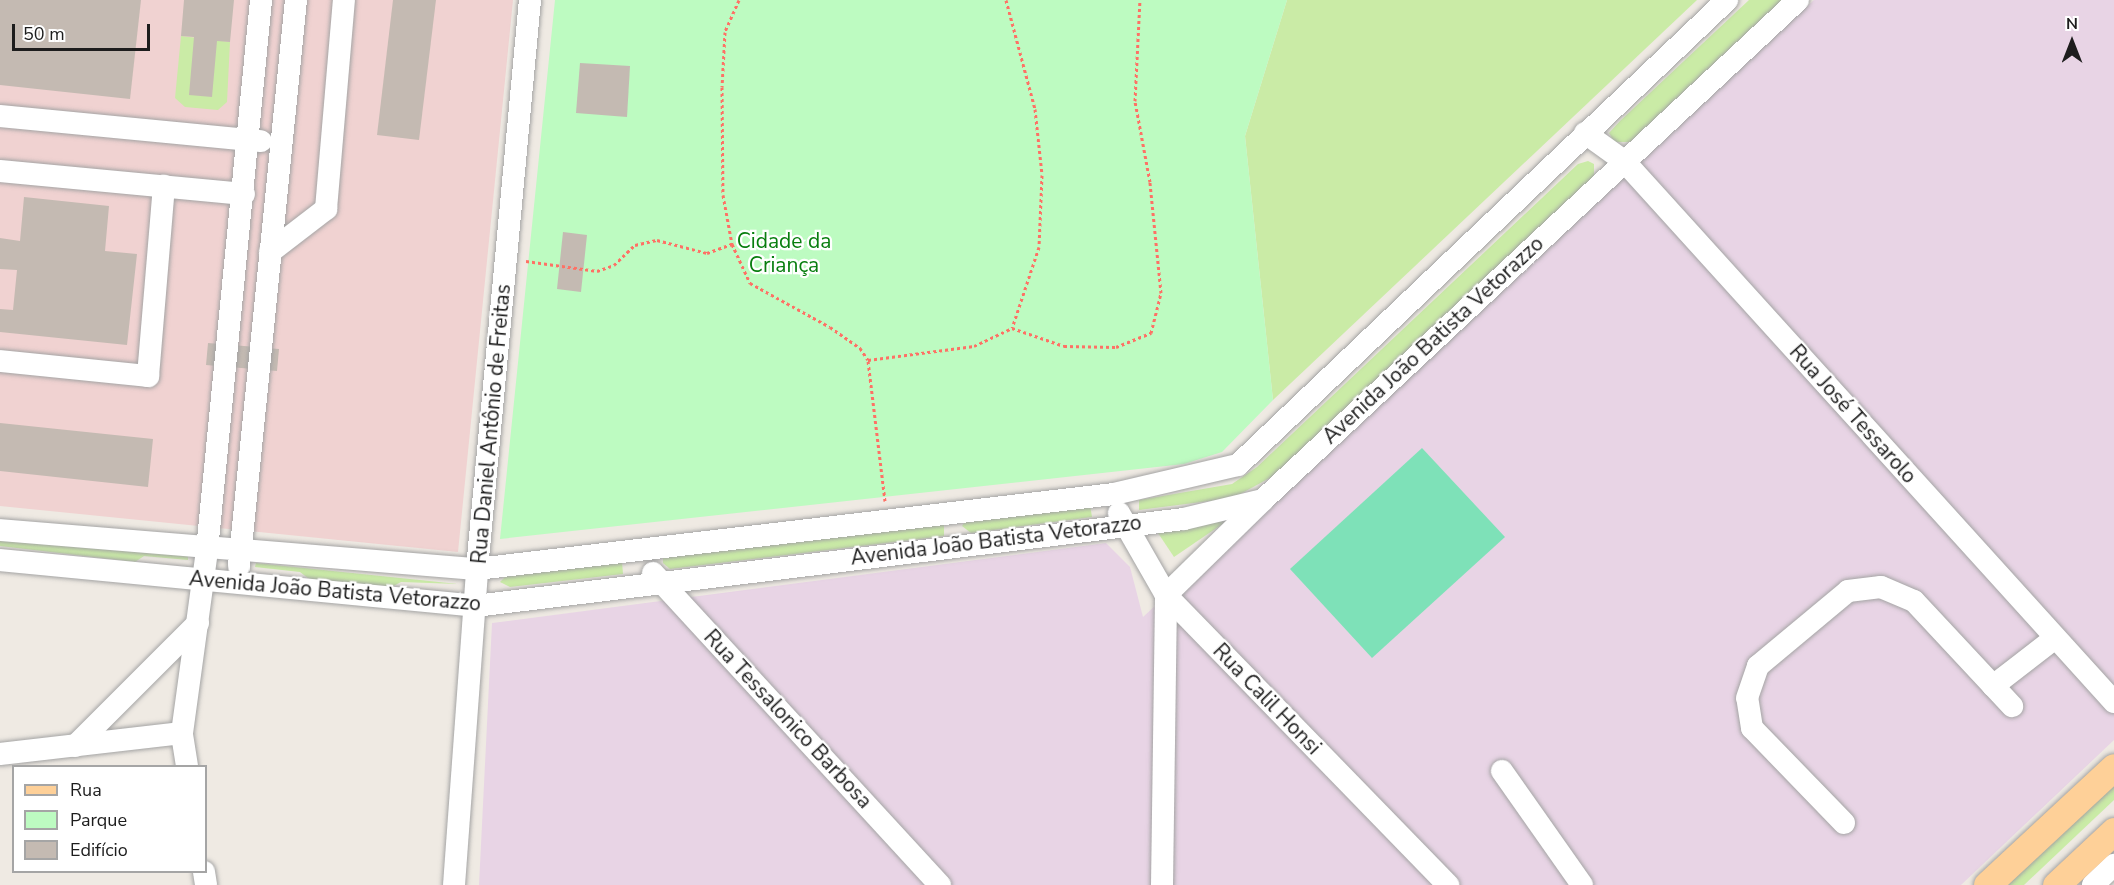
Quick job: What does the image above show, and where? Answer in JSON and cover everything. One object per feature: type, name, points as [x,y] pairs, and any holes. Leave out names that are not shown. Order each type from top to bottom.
[{"type":"main road","points":[[1987,885],[2114,767]]},
{"type":"main road","points":[[2056,885],[2114,831]]},
{"type":"street","points":[[187,765],[182,733],[207,550],[244,194],[261,0]]},
{"type":"street","points":[[237,585],[296,0]]},
{"type":"street","points":[[270,252],[326,209],[344,0]]},
{"type":"street","name":"Rua Daniel Antônio de Freitas","points":[[454,885],[477,569],[530,0]]},
{"type":"street","name":"Avenida João Batista Vetorazzo","points":[[0,530],[207,550],[477,569],[635,553],[887,520],[1114,494],[1238,465],[1727,0]]},
{"type":"street","name":"Avenida João Batista Vetorazzo","points":[[0,560],[237,585],[475,606],[659,579],[1122,526],[1263,500],[1798,0]]},
{"type":"street","points":[[0,116],[281,144]]},
{"type":"street","name":"Rua José Tessarolo","points":[[1585,133],[1624,161],[2114,702]]},
{"type":"street","points":[[0,171],[244,194]]},
{"type":"street","points":[[0,361],[148,376],[164,186]]},
{"type":"street","name":"Rua Calil Honsi","points":[[1114,494],[1122,526],[1166,595],[1448,885]]},
{"type":"street","points":[[1162,885],[1166,595],[1263,500]]},
{"type":"street","points":[[952,512],[957,545]]},
{"type":"street","name":"Rua Tessalonico Barbosa","points":[[635,553],[940,885]]},
{"type":"street","points":[[1844,823],[1752,728],[1747,698],[1758,666],[1848,591],[1881,587],[1914,601],[2012,706]]},
{"type":"street","points":[[75,746],[198,623]]},
{"type":"street","points":[[1993,686],[2055,638]]},
{"type":"street","points":[[0,754],[182,733]]},
{"type":"street","points":[[1502,771],[1582,885]]},
{"type":"street","points":[[2093,885],[2114,866]]},
{"type":"path","points":[[739,0],[725,32],[722,87],[723,195],[732,244],[750,283],[830,327],[860,348],[868,360],[887,520]]},
{"type":"path","points":[[1006,0],[1035,109],[1042,175],[1039,247],[1012,328]]},
{"type":"path","points":[[868,360],[974,346],[1012,328],[1064,346],[1116,347],[1151,333],[1161,293],[1150,182],[1135,100],[1140,0]]},
{"type":"path","points":[[506,259],[597,271],[614,265],[635,245],[657,240],[707,253],[732,244]]},
{"type":"shaded area","points":[[0,0],[513,0],[458,552],[0,506]]},
{"type":"shaded area","points":[[1814,0],[2114,0],[2114,740],[1961,885],[479,885],[492,623],[1106,543],[1130,567],[1143,617]]},
{"type":"green space","name":"Cidade da Criança","points":[[555,0],[1287,0],[1245,136],[1273,400],[1222,452],[1184,464],[500,539]]},
{"type":"green space","points":[[1287,0],[1697,0],[1273,400],[1245,136]]},
{"type":"green space","points":[[1749,0],[1782,0],[1630,142],[1614,142],[1609,133],[1620,121]]},
{"type":"green space","points":[[181,36],[230,42],[227,102],[218,110],[185,107],[175,98]]},
{"type":"green space","points":[[1588,161],[1594,164],[1594,177],[1279,473],[1233,498],[1139,510],[1139,500],[1232,484],[1257,467],[1578,164]]},
{"type":"green space","points":[[1422,448],[1505,537],[1372,658],[1290,569]]},
{"type":"green space","points":[[1090,505],[1092,517],[971,533],[962,526],[966,520]]},
{"type":"green space","points":[[1240,512],[1174,557],[1154,527]]},
{"type":"green space","points":[[944,522],[944,536],[670,569],[663,563],[663,558]]},
{"type":"green space","points":[[0,534],[188,555],[188,560],[144,556],[135,562],[0,546]]},
{"type":"green space","points":[[622,562],[623,574],[510,587],[500,582],[505,577]]},
{"type":"green space","points":[[256,563],[458,584],[401,582],[386,590],[313,582],[300,572],[255,567]]},
{"type":"green space","points":[[2114,776],[2114,800],[2024,885],[1997,885]]},
{"type":"building","points":[[0,0],[141,0],[130,99],[0,85]]},
{"type":"building","points":[[184,0],[234,0],[230,42],[217,41],[212,97],[189,95],[194,37],[181,36]]},
{"type":"building","points":[[393,0],[436,0],[419,140],[377,135]]},
{"type":"building","points":[[580,63],[630,66],[627,117],[576,113]]},
{"type":"building","points":[[24,197],[109,206],[105,251],[137,254],[127,345],[0,332],[0,309],[13,310],[17,270],[0,269],[0,238],[20,241]]},
{"type":"building","points":[[563,232],[587,235],[581,292],[557,289]]},
{"type":"building","points":[[208,343],[279,349],[277,371],[206,365]]},
{"type":"building","points":[[0,423],[153,439],[148,487],[0,471]]}]
